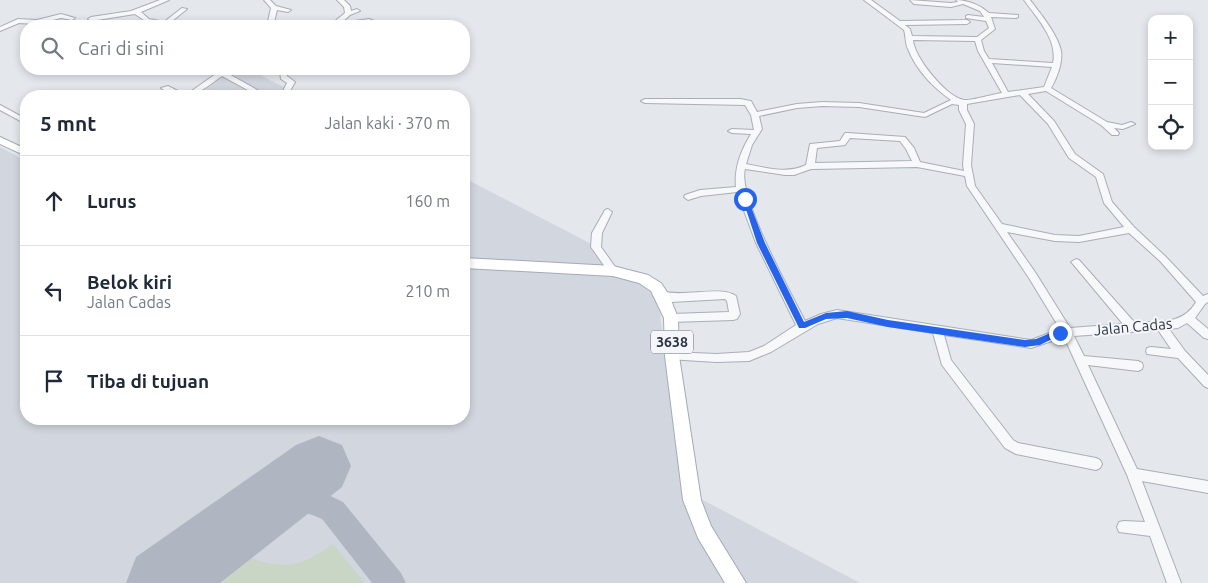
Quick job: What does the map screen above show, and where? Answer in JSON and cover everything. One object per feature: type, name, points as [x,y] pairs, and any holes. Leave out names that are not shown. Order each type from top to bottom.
[{"type":"main road","points":[[0,140],[20,150]]},
{"type":"main road","points":[[470,263],[614,271],[643,279],[656,287],[662,295]]},
{"type":"main road","name":"3638","points":[[662,295],[670,318],[672,356],[692,500],[697,517],[736,583]]},
{"type":"street","points":[[91,19],[137,12],[166,0]]},
{"type":"street","points":[[266,0],[274,8],[288,10]]},
{"type":"street","points":[[340,0],[347,6],[348,14]]},
{"type":"street","points":[[867,0],[907,30],[911,49],[919,62],[945,92],[963,103]]},
{"type":"street","points":[[910,38],[978,39],[992,29],[988,17],[983,10],[961,1],[941,5],[914,2],[912,0]]},
{"type":"street","points":[[1027,0],[1039,16],[1058,49],[1052,83],[1047,90]]},
{"type":"street","points":[[271,20],[274,8]]},
{"type":"street","points":[[170,20],[184,9]]},
{"type":"street","points":[[340,20],[348,14],[357,11]]},
{"type":"street","points":[[137,12],[147,20]]},
{"type":"street","points":[[45,20],[61,16],[72,18]]},
{"type":"street","points":[[898,23],[1016,16]]},
{"type":"street","points":[[0,30],[20,21]]},
{"type":"street","points":[[978,39],[978,45],[1006,94]]},
{"type":"street","points":[[987,61],[1054,65]]},
{"type":"street","points":[[198,90],[219,75]]},
{"type":"street","points":[[231,75],[255,90]]},
{"type":"street","points":[[283,75],[291,81],[286,90]]},
{"type":"street","points":[[165,88],[169,90]]},
{"type":"street","points":[[755,115],[797,106],[822,104],[859,105],[926,115],[945,103],[963,103],[1006,94],[1047,90],[1104,123],[1115,132]]},
{"type":"street","points":[[1023,93],[1051,123],[1072,156],[1100,176],[1108,203],[1131,229],[1204,299]]},
{"type":"street","points":[[645,101],[740,101],[748,103],[755,115],[758,126],[748,145],[738,179],[740,189],[761,243],[802,326]]},
{"type":"street","points":[[963,103],[963,110],[970,124],[968,174],[971,186],[1032,275],[1067,332],[1133,474],[1174,583]]},
{"type":"street","points":[[1,108],[20,119]]},
{"type":"street","points":[[1104,123],[1123,127],[1131,124]]},
{"type":"street","points":[[732,131],[755,132]]},
{"type":"street","points":[[810,166],[814,146],[842,143],[848,134],[902,139],[910,148],[917,164]]},
{"type":"street","points":[[742,166],[786,174],[801,172],[810,166],[917,164],[968,174]]},
{"type":"street","points":[[688,197],[700,193],[740,189]]},
{"type":"street","points":[[608,212],[597,233],[596,247],[614,271]]},
{"type":"street","points":[[999,227],[1071,239],[1093,238],[1131,229]]},
{"type":"street","points":[[1076,262],[1133,328]]},
{"type":"street","points":[[662,295],[671,298],[727,296],[732,299],[735,314],[730,317],[670,318]]},
{"type":"street","name":"Jalan Cadas","points":[[672,356],[756,354],[802,326],[826,316],[847,314],[888,324],[1025,344],[1037,343],[1053,335],[1067,332],[1178,324],[1189,319],[1204,299]]},
{"type":"street","points":[[1189,319],[1208,335]]},
{"type":"street","points":[[1160,325],[1181,354],[1208,383]]},
{"type":"street","points":[[938,331],[946,362],[1009,444],[1016,448],[1096,464]]},
{"type":"street","points":[[1151,351],[1181,354]]},
{"type":"street","points":[[1080,360],[1138,366]]},
{"type":"street","points":[[1133,474],[1208,487]]},
{"type":"street","points":[[1124,527],[1155,530]]},
{"type":"shaded area","points":[[224,75],[260,75],[290,90],[201,90]]},
{"type":"shaded area","points":[[0,147],[20,158],[20,425],[470,425],[470,181],[605,251],[618,278],[639,283],[658,298],[682,489],[860,583],[0,583]]},
{"type":"green space","points":[[333,544],[365,583],[217,583],[250,558],[275,564],[293,564],[311,558]]},
{"type":"taxiway","points":[[264,507],[283,501],[300,499],[316,502],[333,511],[391,583]]},
{"type":"runway","points":[[162,583],[319,466]]},
{"type":"route","points":[[745,199],[761,243],[802,326],[826,316],[847,314],[888,324],[1025,344],[1037,343],[1060,333]]}]
